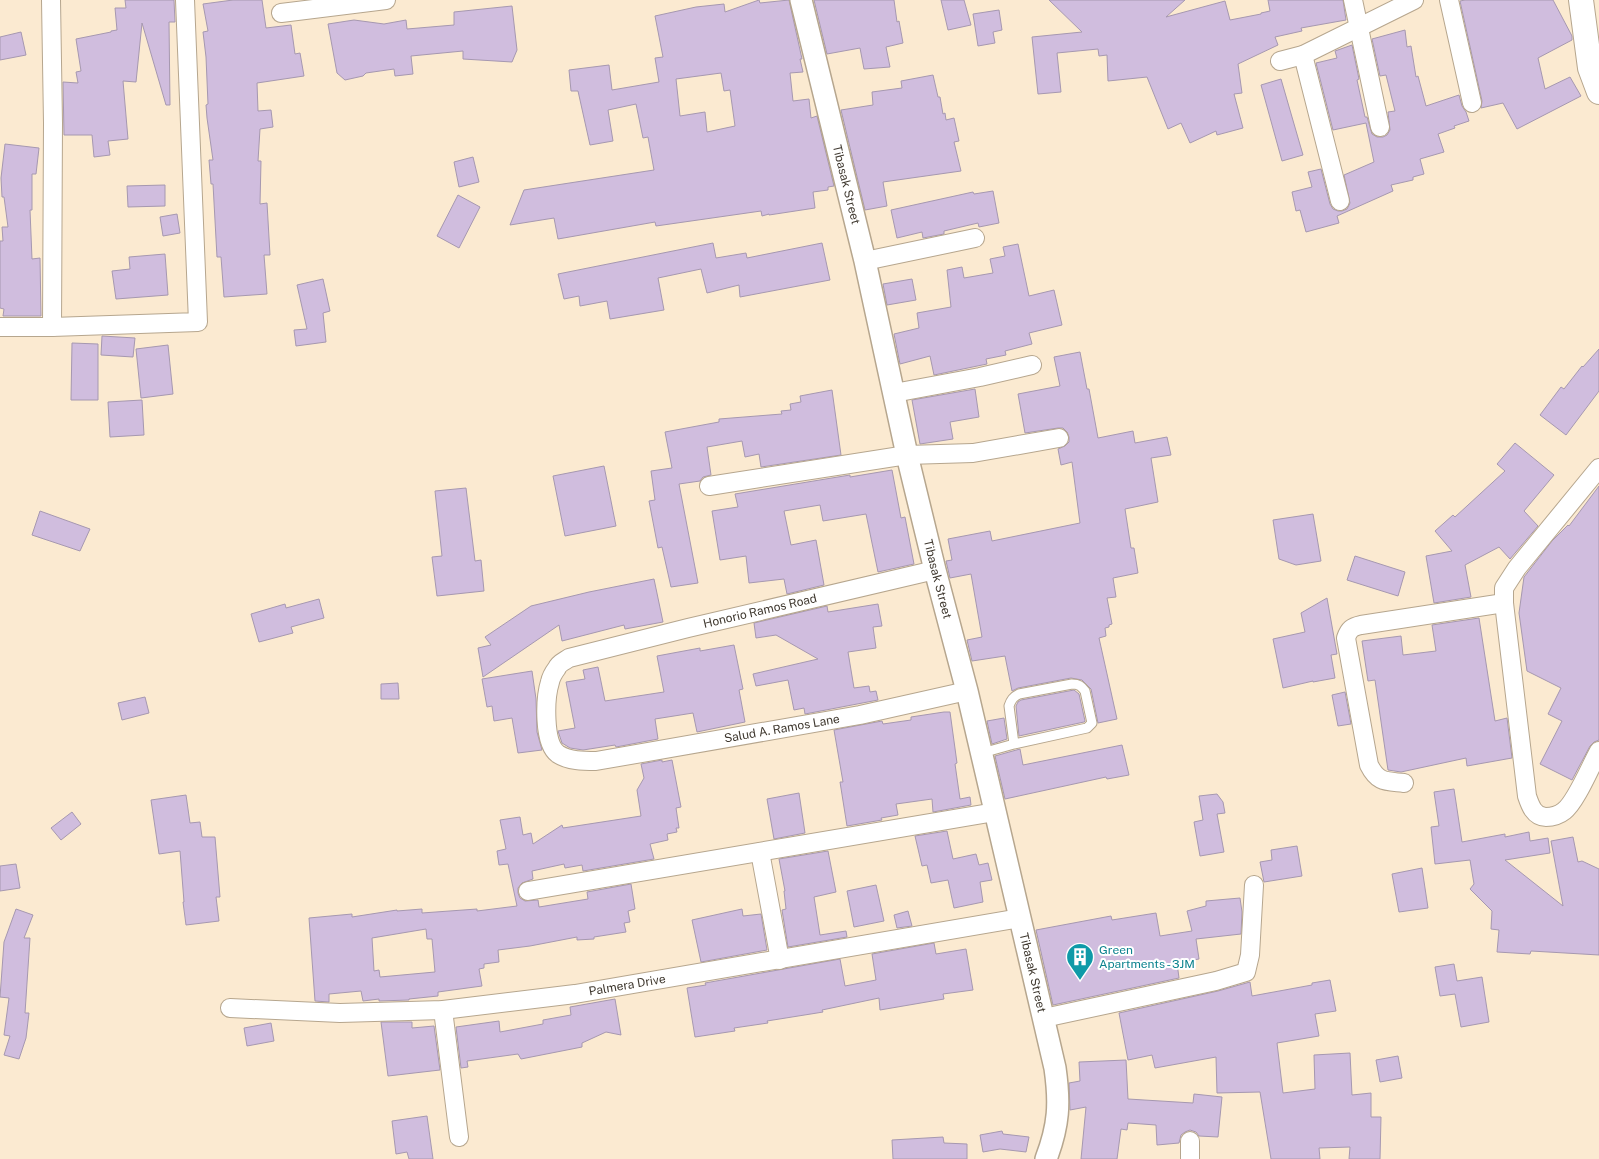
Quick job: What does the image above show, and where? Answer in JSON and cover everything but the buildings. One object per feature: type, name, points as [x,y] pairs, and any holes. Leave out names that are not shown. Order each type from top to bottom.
[{"type":"main road","points":[[1581,0],[1590,68],[1599,92]]},
{"type":"street","points":[[51,0],[53,123],[52,327]]},
{"type":"street","points":[[0,327],[198,322],[184,0]]},
{"type":"street","points":[[281,13],[386,0]]},
{"type":"street","name":"Tibasak Street","points":[[801,0],[865,262],[934,570],[966,691],[1044,1018],[1059,1092],[1058,1116],[1054,1139],[1046,1159]]},
{"type":"street","points":[[1353,0],[1380,127]]},
{"type":"street","points":[[1280,61],[1303,55],[1414,0]]},
{"type":"street","points":[[1449,0],[1472,103]]},
{"type":"street","points":[[1303,55],[1340,200]]},
{"type":"street","points":[[865,262],[975,238]]},
{"type":"street","points":[[894,393],[1032,365]]},
{"type":"street","points":[[709,486],[907,455],[973,453],[1059,438]]},
{"type":"street","points":[[1599,468],[1517,568],[1504,588],[1504,602],[1527,796],[1530,806],[1537,815],[1544,817],[1554,816],[1565,811],[1573,801],[1599,751]]},
{"type":"street","name":"Honorio Ramos Road","points":[[596,761],[568,759],[552,748],[547,722],[550,681],[558,666],[569,658],[934,570]]},
{"type":"street","points":[[1404,783],[1381,780],[1373,773],[1369,765],[1346,638],[1348,632],[1352,628],[1361,625],[1504,602]]},
{"type":"street","name":"Salud A. Ramos Lane","points":[[596,761],[860,715],[966,691]]},
{"type":"street","points":[[528,891],[995,812]]},
{"type":"street","points":[[760,852],[780,960]]},
{"type":"street","points":[[1044,1018],[1216,981],[1246,972],[1250,956],[1254,885]]},
{"type":"street","name":"Palmera Drive","points":[[230,1008],[340,1013],[443,1010],[575,994],[1020,918]]},
{"type":"street","points":[[443,1010],[459,1138]]},
{"type":"street","points":[[1190,1141],[1190,1159]]},
{"type":"lane","points":[[981,754],[1014,744],[1088,728],[1092,723],[1085,691],[1082,687],[1079,684],[1072,684],[1019,694],[1014,697],[1009,706],[1014,744]]},
{"type":"place","name":"Green Apartments - 3JM","points":[[1080,981]]}]
